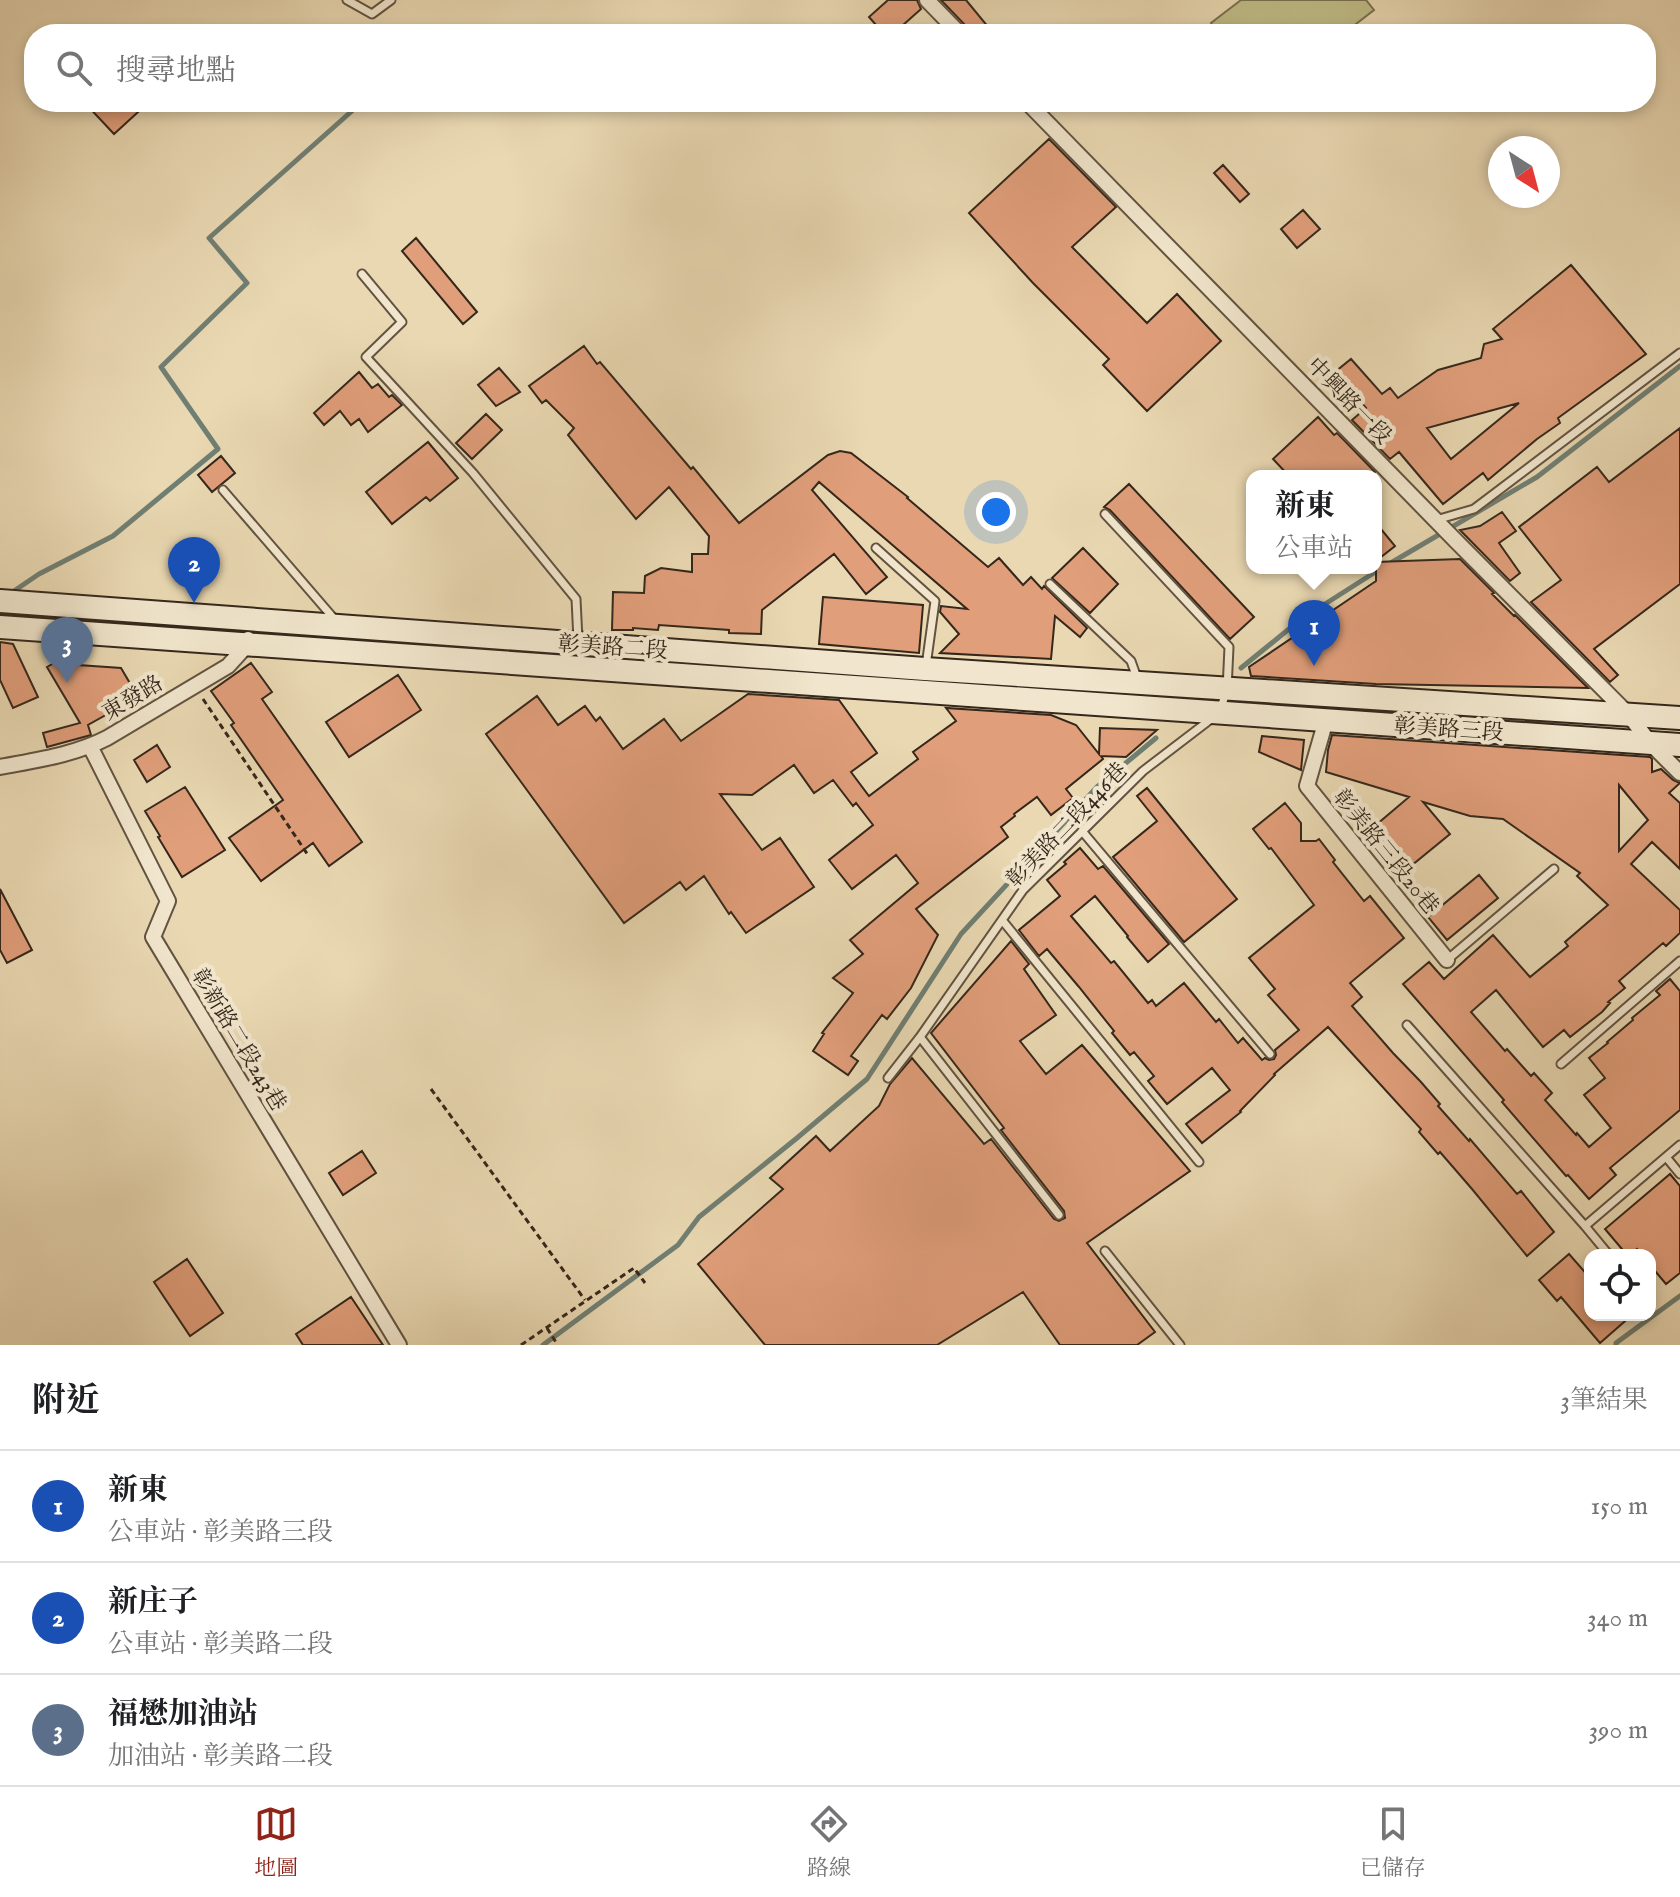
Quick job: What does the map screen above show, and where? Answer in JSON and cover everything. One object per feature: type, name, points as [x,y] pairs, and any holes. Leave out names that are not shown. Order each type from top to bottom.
[{"type":"main road","name":"彰美路二段","points":[[0,601],[1227,690]]},
{"type":"main road","name":"彰美路二段","points":[[0,627],[1219,713]]},
{"type":"main road","points":[[727,679],[730,655]]},
{"type":"main road","name":"彰美路三段","points":[[1227,690],[1640,729],[1680,745]]},
{"type":"main road","name":"彰美路三段","points":[[1219,713],[1326,720],[1640,729],[1680,718]]},
{"type":"street","points":[[927,0],[950,24]]},
{"type":"street","name":"中興路一段","points":[[1037,112],[1680,773]]},
{"type":"street","points":[[248,644],[251,618]]},
{"type":"street","name":"東發路","points":[[0,767],[90,746],[228,666],[248,644]]},
{"type":"street","name":"彰美路三段20巷","points":[[1326,720],[1307,786],[1447,960]]},
{"type":"street","name":"彰新路二段243巷","points":[[90,746],[168,901],[153,937],[399,1345]]},
{"type":"lane","points":[[347,0],[372,14],[391,0]]},
{"type":"lane","points":[[362,274],[402,322],[366,357],[473,473],[576,599],[578,643]]},
{"type":"lane","points":[[1436,520],[1474,509],[1680,353]]},
{"type":"lane","points":[[223,490],[340,625]]},
{"type":"lane","points":[[1105,514],[1229,647],[1227,690],[1219,713]]},
{"type":"lane","points":[[876,548],[935,601],[925,669]]},
{"type":"lane","points":[[1050,584],[1131,661],[1139,683]]},
{"type":"lane","name":"彰美路二段446巷","points":[[888,1078],[1023,890],[1143,771],[1219,713]]},
{"type":"lane","points":[[1082,831],[1270,1054]]},
{"type":"lane","points":[[1447,960],[1554,869]]},
{"type":"lane","points":[[1002,920],[1199,1162]]},
{"type":"lane","points":[[1561,1064],[1680,961]]},
{"type":"lane","points":[[1407,1025],[1604,1249]]},
{"type":"lane","points":[[920,1037],[1059,1215]]},
{"type":"lane","points":[[1585,1226],[1680,1145]]},
{"type":"lane","points":[[1666,1157],[1680,1174]]},
{"type":"lane","points":[[1105,1251],[1180,1345]]},
{"type":"path","points":[[194,686],[308,855]]},
{"type":"path","points":[[431,1089],[585,1300]]},
{"type":"path","points":[[521,1345],[634,1268],[645,1283]]},
{"type":"path","points":[[547,1328],[557,1344]]},
{"type":"shaded area","points":[[1241,0],[1366,0],[1374,10],[1356,24],[1211,23]]},
{"type":"building","points":[[888,0],[917,0],[921,9],[904,24],[875,24],[869,17]]},
{"type":"building","points":[[941,0],[966,0],[986,24],[964,24]]},
{"type":"building","points":[[93,112],[138,112],[114,134]]},
{"type":"building","points":[[1049,139],[1116,207],[1072,247],[1147,323],[1177,294],[1221,341],[1147,411],[1103,365],[1109,359],[969,213]]},
{"type":"building","points":[[1223,165],[1249,194],[1240,202],[1214,173]]},
{"type":"building","points":[[1303,210],[1320,229],[1297,248],[1281,229]]},
{"type":"building","points":[[416,238],[477,312],[463,324],[402,251]]},
{"type":"building","points":[[1571,265],[1646,354],[1558,418],[1560,423],[1488,480],[1483,473],[1443,504],[1399,452],[1390,459],[1352,420],[1366,408],[1335,372],[1351,359],[1382,394],[1390,388],[1398,398],[1438,370],[1481,358],[1484,344],[1502,339],[1493,329]],"holes":[[[1519,403],[1451,459],[1427,428]]]},
{"type":"building","points":[[584,346],[739,523],[828,455],[840,451],[851,453],[908,497],[988,567],[999,558],[1023,585],[1031,577],[1087,628],[1080,637],[1055,616],[1051,659],[940,653],[959,634],[940,612],[941,606],[967,609],[819,482],[812,490],[887,577],[866,594],[834,554],[762,610],[761,634],[659,625],[658,630],[612,630],[613,592],[644,593],[645,576],[661,568],[692,572],[692,554],[708,554],[709,536],[669,487],[636,519],[568,435],[574,428],[546,400],[542,403],[529,386]]},
{"type":"building","points":[[499,368],[520,392],[496,406],[478,385]]},
{"type":"building","points":[[359,372],[372,388],[378,384],[389,397],[392,395],[402,405],[368,432],[359,419],[351,425],[340,411],[324,425],[314,413]]},
{"type":"building","points":[[486,414],[502,430],[472,459],[456,443]]},
{"type":"building","points":[[1318,417],[1373,470],[1283,470],[1273,459]]},
{"type":"building","points":[[1680,428],[1680,584],[1594,649],[1618,675],[1610,682],[1531,602],[1561,580],[1519,527],[1597,467],[1609,482]]},
{"type":"building","points":[[428,442],[458,478],[430,501],[426,497],[392,524],[366,492]]},
{"type":"building","points":[[221,456],[235,473],[212,492],[198,475]]},
{"type":"building","points":[[1129,484],[1254,617],[1230,639],[1104,507]]},
{"type":"building","points":[[1502,512],[1516,531],[1499,543],[1520,573],[1510,581],[1460,530],[1480,526]]},
{"type":"building","points":[[1382,530],[1395,546],[1382,556]]},
{"type":"building","points":[[1083,548],[1118,584],[1090,613],[1052,578]]},
{"type":"building","points":[[1460,559],[1588,688],[1376,684],[1251,676],[1249,667],[1376,581],[1376,574],[1382,574],[1382,562]]},
{"type":"building","points":[[823,597],[923,605],[919,653],[819,644]]},
{"type":"building","points":[[0,642],[13,644],[38,697],[13,708],[0,680]]},
{"type":"building","points":[[61,659],[64,664],[121,668],[138,697],[88,725],[91,735],[47,747],[43,733],[80,723],[47,667]]},
{"type":"building","points":[[251,663],[272,692],[262,699],[362,842],[329,866],[313,843],[261,881],[229,838],[283,800],[211,691]]},
{"type":"building","points":[[398,675],[421,710],[349,757],[326,722]]},
{"type":"building","points":[[748,694],[839,700],[877,753],[851,772],[869,796],[918,759],[913,752],[956,721],[946,708],[1051,715],[1076,725],[1099,754],[1100,728],[1157,730],[1126,757],[1101,756],[1103,759],[1066,789],[1073,798],[1051,815],[1037,797],[1014,814],[1001,827],[1008,837],[916,909],[938,935],[911,988],[887,1019],[882,1015],[851,1056],[858,1061],[848,1075],[813,1051],[822,1033],[853,993],[833,978],[863,954],[850,940],[918,883],[896,855],[852,889],[829,860],[873,825],[833,780],[814,793],[794,765],[752,795],[720,794],[762,850],[780,838],[814,887],[746,933],[731,912],[729,914],[704,876],[686,890],[680,882],[624,923],[486,734],[537,696],[558,725],[585,706],[596,721],[600,717],[623,749],[664,719],[681,741]]},
{"type":"building","points":[[1332,735],[1650,757],[1652,772],[1661,769],[1680,783],[1669,793],[1680,803],[1680,869],[1652,842],[1631,864],[1680,910],[1680,933],[1666,946],[1663,943],[1619,981],[1625,988],[1608,1002],[1602,1012],[1570,1037],[1564,1030],[1543,1047],[1496,990],[1471,1012],[1505,1051],[1507,1049],[1531,1076],[1534,1073],[1552,1093],[1545,1100],[1589,1147],[1611,1128],[1584,1095],[1605,1078],[1589,1058],[1660,995],[1656,991],[1670,979],[1680,991],[1680,1110],[1610,1168],[1616,1175],[1589,1199],[1403,984],[1429,962],[1444,979],[1493,935],[1530,977],[1568,946],[1565,942],[1608,905],[1577,876],[1580,873],[1503,819],[1470,816],[1423,802],[1450,834],[1406,870],[1369,831],[1409,797],[1326,772]],"holes":[[[1619,785],[1648,820],[1619,851]]]},
{"type":"building","points":[[1262,736],[1304,740],[1301,770],[1259,752]]},
{"type":"building","points":[[157,745],[170,767],[147,782],[134,760]]},
{"type":"building","points":[[185,787],[225,850],[182,877],[145,811]]},
{"type":"building","points":[[1147,788],[1237,899],[1184,942],[1113,857],[1157,821],[1137,796]]},
{"type":"building","points":[[1285,803],[1301,823],[1301,841],[1319,839],[1364,901],[1370,896],[1404,938],[1350,983],[1362,997],[1352,1006],[1469,1141],[1517,1194],[1521,1191],[1554,1232],[1527,1256],[1440,1152],[1438,1154],[1419,1132],[1421,1129],[1328,1027],[1274,1074],[1241,1112],[1202,1143],[1186,1124],[1230,1090],[1212,1068],[1167,1104],[1148,1081],[1154,1076],[1134,1052],[1130,1055],[1047,949],[1039,956],[1019,930],[1060,896],[1047,880],[1080,848],[1098,869],[1103,866],[1169,944],[1148,962],[1095,896],[1071,916],[1111,963],[1114,961],[1148,1003],[1152,1000],[1156,1006],[1184,983],[1238,1043],[1243,1038],[1262,1060],[1274,1059],[1275,1050],[1299,1030],[1268,995],[1275,989],[1249,958],[1314,905],[1253,829]]},
{"type":"building","points":[[1479,875],[1498,898],[1447,940],[1428,917]]},
{"type":"building","points":[[0,889],[32,950],[7,963],[0,950]]},
{"type":"building","points":[[1011,941],[1029,964],[1024,969],[1056,1015],[1020,1041],[1046,1074],[1082,1045],[1190,1171],[1087,1243],[1155,1332],[1137,1345],[1060,1345],[1023,1292],[937,1345],[765,1345],[698,1264],[783,1189],[770,1178],[816,1136],[830,1151],[879,1106],[890,1084],[912,1058],[984,1144],[991,1139],[1054,1219],[1059,1221],[1065,1218],[1064,1211],[1001,1130],[1004,1128],[931,1033]]},
{"type":"building","points":[[362,1151],[376,1173],[343,1195],[329,1173]]},
{"type":"building","points":[[1670,1174],[1680,1186],[1680,1273],[1666,1284],[1656,1272],[1656,1249],[1622,1249],[1605,1229]]},
{"type":"building","points":[[1569,1254],[1584,1271],[1584,1321],[1625,1321],[1600,1343],[1561,1297],[1557,1301],[1539,1280]]},
{"type":"building","points":[[187,1259],[223,1313],[190,1336],[154,1282]]},
{"type":"building","points":[[351,1297],[383,1345],[303,1345],[296,1334]]},
{"type":"waterway","points":[[11,593],[39,574],[113,536],[218,449],[161,367],[247,283],[209,238],[351,112]]},
{"type":"waterway","points":[[1389,564],[1537,477],[1680,366]]},
{"type":"waterway","points":[[1241,668],[1300,620],[1372,574]]},
{"type":"waterway","points":[[543,1345],[678,1245],[699,1217],[867,1079],[961,934],[1097,787],[1156,738]]},
{"type":"waterway","points":[[1616,1345],[1680,1296]]},
{"type":"place","name":"新庄子","points":[[194,603]]},
{"type":"place","name":"新東","points":[[1314,666]]},
{"type":"place","name":"福懋加油站","points":[[67,683]]}]
